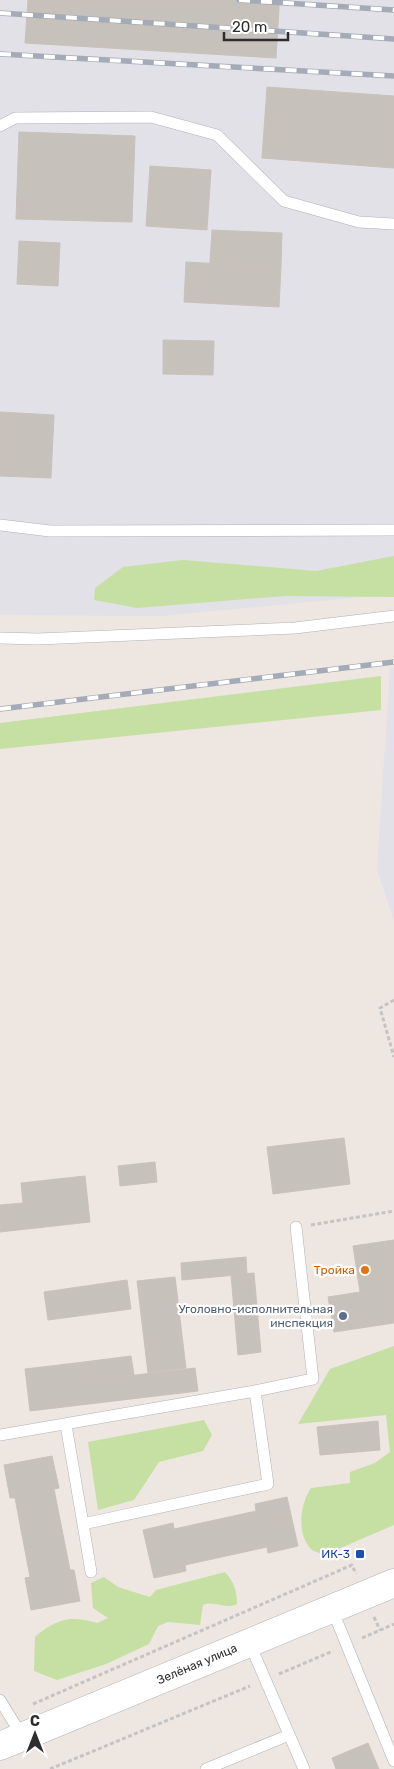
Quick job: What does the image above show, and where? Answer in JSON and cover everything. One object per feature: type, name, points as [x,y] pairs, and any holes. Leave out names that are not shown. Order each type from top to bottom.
[{"type":"main road","name":"Зелёная улица","points":[[10,1732],[249,1642],[394,1582]]},
{"type":"lane","points":[[0,117],[150,117],[217,135],[284,201],[359,222],[394,224]]},
{"type":"lane","points":[[0,126],[15,118]]},
{"type":"lane","points":[[0,526],[50,531],[394,530]]},
{"type":"lane","points":[[0,638],[38,639],[294,628],[394,616]]},
{"type":"lane","points":[[0,1435],[66,1425],[313,1379],[296,1227]]},
{"type":"lane","points":[[83,1524],[268,1484],[255,1391]]},
{"type":"lane","points":[[66,1425],[91,1572]]},
{"type":"lane","points":[[332,1607],[394,1761]]},
{"type":"lane","points":[[249,1642],[304,1769]]},
{"type":"lane","points":[[0,1700],[10,1732]]},
{"type":"lane","points":[[206,1769],[289,1735]]},
{"type":"path","points":[[394,1000],[380,1008],[394,1057]]},
{"type":"path","points":[[296,1227],[394,1211]]},
{"type":"path","points":[[10,1732],[352,1565]]},
{"type":"path","points":[[50,1769],[394,1624]]},
{"type":"shaded area","points":[[0,0],[394,0],[394,594],[161,616],[0,615]]},
{"type":"shaded area","points":[[390,668],[394,668],[394,921],[377,869]]},
{"type":"green space","points":[[394,556],[394,597],[285,596],[137,608],[94,600],[95,588],[123,567],[183,560],[316,571]]},
{"type":"green space","points":[[381,676],[381,710],[0,749],[0,723]]},
{"type":"green space","points":[[394,1346],[394,1525],[324,1555],[312,1550],[304,1536],[301,1519],[307,1495],[311,1488],[350,1483],[350,1472],[375,1463],[390,1452],[386,1415],[298,1424],[330,1369]]},
{"type":"green space","points":[[204,1420],[212,1435],[203,1451],[159,1462],[134,1500],[98,1510],[88,1442]]},
{"type":"green space","points":[[225,1572],[231,1579],[234,1587],[237,1604],[233,1606],[203,1605],[200,1625],[168,1622],[158,1626],[149,1644],[106,1664],[57,1680],[34,1671],[35,1637],[43,1631],[64,1620],[79,1619],[97,1623],[108,1618],[93,1608],[91,1583],[104,1577],[118,1587],[150,1597],[156,1590]]},
{"type":"building","points":[[28,0],[138,0],[279,9],[276,58],[25,43]]},
{"type":"building","points":[[138,0],[279,0],[279,9]]},
{"type":"building","points":[[267,87],[394,96],[394,168],[262,158]]},
{"type":"building","points":[[19,132],[135,136],[132,222],[16,219]]},
{"type":"building","points":[[150,166],[211,170],[207,230],[146,226]]},
{"type":"building","points":[[212,230],[282,233],[281,267],[210,263]]},
{"type":"building","points":[[19,241],[60,243],[58,286],[17,284]]},
{"type":"building","points":[[186,262],[281,267],[279,307],[184,302]]},
{"type":"building","points":[[163,340],[214,341],[213,375],[163,374]]},
{"type":"building","points":[[0,412],[54,415],[51,478],[0,476]]},
{"type":"building","points":[[344,1138],[350,1184],[273,1194],[267,1147]]},
{"type":"building","points":[[155,1162],[157,1182],[120,1186],[118,1166]]},
{"type":"building","points":[[85,1176],[90,1222],[0,1232],[0,1205],[23,1203],[21,1183]]},
{"type":"building","points":[[394,1240],[394,1323],[334,1332],[328,1297],[360,1292],[353,1246]]},
{"type":"building","points":[[246,1257],[247,1274],[182,1280],[181,1263]]},
{"type":"building","points":[[254,1273],[261,1352],[238,1355],[231,1275]]},
{"type":"building","points":[[175,1277],[186,1368],[148,1373],[137,1281]]},
{"type":"building","points":[[127,1280],[131,1309],[48,1320],[44,1292]]},
{"type":"building","points":[[131,1356],[134,1375],[86,1381],[84,1362]]},
{"type":"building","points":[[84,1362],[86,1381],[195,1368],[198,1391],[30,1411],[25,1369]]},
{"type":"building","points":[[378,1421],[380,1450],[320,1455],[317,1427]]},
{"type":"building","points":[[52,1456],[59,1488],[54,1489],[70,1570],[74,1570],[80,1601],[31,1610],[25,1578],[30,1577],[15,1498],[10,1498],[4,1465]]},
{"type":"building","points":[[287,1497],[298,1546],[268,1553],[267,1547],[185,1565],[186,1571],[154,1578],[143,1530],[173,1523],[174,1529],[256,1511],[255,1504]]},
{"type":"building","points":[[368,1743],[379,1769],[336,1769],[332,1758]]},
{"type":"railway","points":[[239,0],[394,10]]},
{"type":"railway","points":[[0,13],[394,39]]},
{"type":"railway","points":[[0,54],[394,76]]},
{"type":"railway","points":[[0,709],[394,662]]},
{"type":"place","name":"Тройка","points":[[365,1270]]},
{"type":"place","name":"Уголовно-исполнительная инспекция","points":[[343,1316]]},
{"type":"place","name":"ИК-3","points":[[360,1554]]}]
